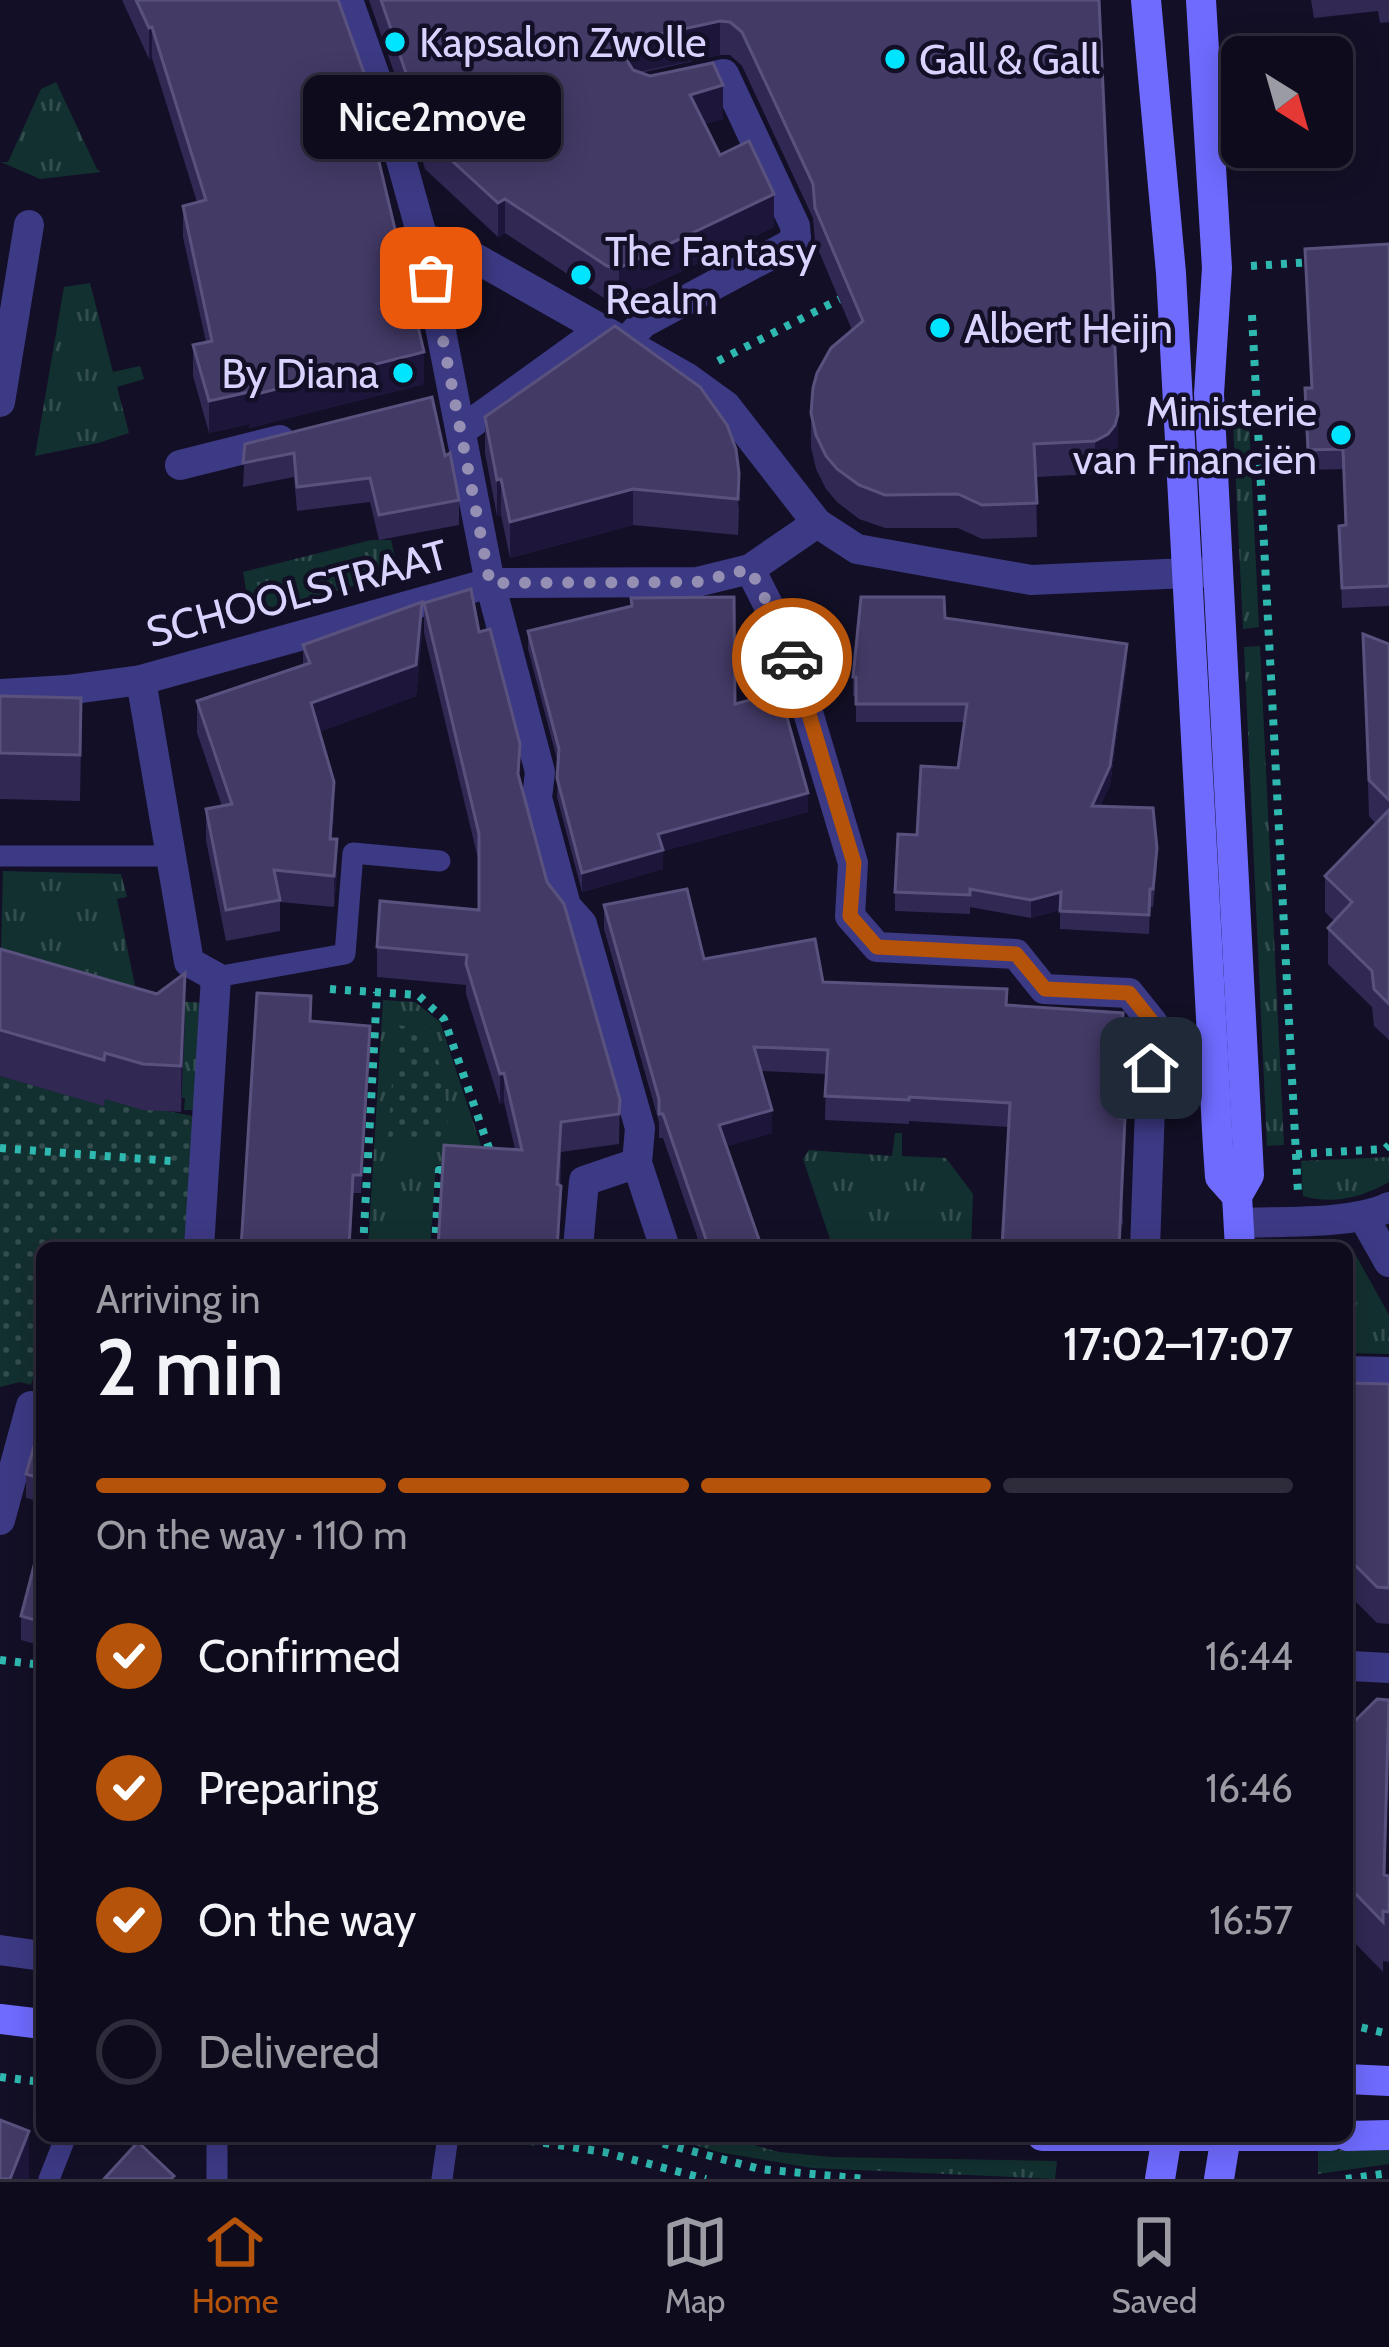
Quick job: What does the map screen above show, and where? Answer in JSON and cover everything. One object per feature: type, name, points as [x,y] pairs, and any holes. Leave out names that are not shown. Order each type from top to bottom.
[{"type":"main road","points":[[1146,0],[1203,572],[1249,1175],[1239,1222]]},
{"type":"main road","points":[[1202,0],[1216,268],[1203,572]]},
{"type":"main road","points":[[0,2019],[36,2023]]},
{"type":"main road","points":[[1353,2079],[1389,2081]]},
{"type":"main road","points":[[1353,2136],[1389,2135]]},
{"type":"main road","points":[[1160,2179],[1166,2142]]},
{"type":"main road","points":[[1219,2179],[1225,2142]]},
{"type":"street","points":[[347,0],[388,112],[423,239],[443,399],[462,430],[490,583],[539,772],[537,798],[566,906],[583,924],[640,1128],[637,1163],[663,1242]]},
{"type":"street","points":[[462,430],[613,336],[789,245],[796,237],[724,74],[647,90]]},
{"type":"street","points":[[0,402],[29,225]]},
{"type":"street","points":[[423,239],[454,246],[686,377],[726,406],[817,523],[848,545],[1020,580],[1203,572]]},
{"type":"street","points":[[180,465],[317,430]]},
{"type":"street","name":"SCHOOLSTRAAT","points":[[0,694],[141,680],[490,583],[697,582],[750,569],[817,523]]},
{"type":"street","points":[[750,569],[787,642],[854,863],[850,916],[877,947],[1016,954],[1045,989],[1129,993],[1153,1023],[1145,1242]]},
{"type":"street","points":[[141,680],[189,962],[216,976],[199,1242]]},
{"type":"street","points":[[579,1242],[584,1181],[637,1163]]},
{"type":"street","points":[[1239,1222],[1341,1220],[1376,1211],[1389,1262]]},
{"type":"street","points":[[1353,1371],[1389,1372]]},
{"type":"street","points":[[0,1520],[36,1408]]},
{"type":"street","points":[[1353,1666],[1389,1668]]},
{"type":"street","points":[[0,1950],[36,1955]]},
{"type":"lane","points":[[216,976],[345,954],[353,853],[440,861]]},
{"type":"lane","points":[[0,856],[171,856]]},
{"type":"lane","points":[[49,2179],[64,2142]]},
{"type":"lane","points":[[217,2142],[217,2179]]},
{"type":"lane","points":[[442,2179],[447,2142]]},
{"type":"path","points":[[1216,268],[1319,262]]},
{"type":"path","points":[[1252,313],[1299,1220]]},
{"type":"path","points":[[318,959],[318,988],[418,995],[444,1019],[498,1172]]},
{"type":"path","points":[[363,1242],[377,992]]},
{"type":"path","points":[[1296,1154],[1389,1145]]},
{"type":"path","points":[[0,1148],[202,1163]]},
{"type":"path","points":[[435,1242],[439,1170],[459,1171]]},
{"type":"path","points":[[0,1660],[36,1664]]},
{"type":"path","points":[[1353,2025],[1389,2034]]},
{"type":"path","points":[[0,2077],[36,2081]]},
{"type":"path","points":[[538,2142],[604,2152],[706,2179]]},
{"type":"path","points":[[657,2142],[760,2169],[865,2179]]},
{"type":"path","points":[[1346,2179],[1389,2173]]},
{"type":"green space","points":[[56,82],[101,172],[40,179],[1,162],[8,162],[41,89]]},
{"type":"green space","points":[[90,283],[113,372],[140,366],[144,379],[117,387],[129,433],[35,456],[64,287]]},
{"type":"green space","points":[[1248,402],[1259,627],[1243,629],[1232,403]]},
{"type":"green space","points":[[371,540],[391,540],[395,557],[383,577],[266,612],[248,602],[243,572]]},
{"type":"green space","points":[[1260,646],[1284,1145],[1267,1146],[1244,647]]},
{"type":"green space","points":[[3,871],[121,874],[127,897],[117,899],[137,995],[0,987]]},
{"type":"green space","points":[[383,1000],[415,1002],[440,1022],[481,1146],[466,1165],[436,1165],[430,1242],[368,1242]]},
{"type":"green space","points":[[178,1001],[205,1003],[198,1110],[184,1110],[185,1098],[181,1098],[184,1035]]},
{"type":"green space","points":[[396,1025],[425,1028],[437,1055],[448,1143],[388,1139]]},
{"type":"green space","points":[[0,1076],[103,1105],[105,1099],[198,1117],[188,1242],[36,1242],[36,1368],[31,1385],[20,1382],[0,1387]]},
{"type":"green space","points":[[895,1133],[902,1133],[902,1156],[946,1158],[973,1194],[971,1242],[831,1242],[803,1159],[809,1150],[892,1156]]},
{"type":"green space","points":[[1389,1157],[1389,1182],[1379,1187],[1336,1199],[1303,1196],[1301,1161]]},
{"type":"green space","points":[[1353,1252],[1389,1315],[1389,1354],[1353,1353]]},
{"type":"green space","points":[[685,2142],[743,2142],[779,2152],[832,2157],[1057,2161],[1055,2179],[812,2168]]},
{"type":"green space","points":[[1389,2147],[1389,2164],[1318,2174],[1318,2151]]},
{"type":"building","points":[[136,0],[338,0],[369,87],[359,77],[424,352],[249,396],[249,392],[209,401],[193,345],[212,341],[183,206],[206,200],[152,27]]},
{"type":"building","points":[[381,0],[1099,0],[1115,425],[1095,441],[1034,444],[1037,503],[982,505],[958,494],[885,495],[859,485],[826,456],[811,413],[817,373],[831,348],[863,321],[815,208],[813,184],[742,32],[720,21],[642,38],[629,49],[628,62],[633,70],[650,76],[713,63],[723,85],[690,95],[720,155],[749,141],[774,194],[619,268],[607,266],[505,199],[498,203],[425,136]]},
{"type":"building","points":[[1389,244],[1389,586],[1342,588],[1343,449],[1308,450],[1305,388],[1312,388],[1305,249]]},
{"type":"building","points":[[615,326],[700,387],[727,425],[736,449],[738,499],[633,489],[510,522],[485,417]]},
{"type":"building","points":[[432,397],[459,500],[379,515],[370,478],[297,487],[294,453],[243,463],[245,444]]},
{"type":"building","points":[[471,589],[479,632],[490,629],[520,744],[518,774],[547,882],[564,904],[620,1100],[619,1114],[561,1122],[557,1242],[438,1242],[444,1145],[522,1150],[467,955],[377,947],[380,901],[479,910],[479,834],[424,603]]},
{"type":"building","points":[[734,597],[735,704],[780,692],[808,793],[658,834],[663,850],[582,873],[557,778],[559,749],[528,631],[632,606],[631,598]]},
{"type":"building","points":[[861,597],[944,597],[945,618],[1127,644],[1110,766],[1092,806],[1153,808],[1157,848],[1149,915],[1060,911],[1061,892],[1031,900],[970,889],[970,895],[895,892],[898,834],[917,835],[921,766],[958,768],[967,704],[856,704],[853,677]]},
{"type":"building","points":[[422,602],[416,665],[311,703],[334,782],[330,839],[337,839],[334,876],[274,870],[280,900],[226,910],[206,809],[232,804],[197,701],[310,663],[303,645]]},
{"type":"building","points":[[1363,634],[1389,644],[1389,800],[1369,780]]},
{"type":"building","points":[[0,696],[81,698],[80,755],[0,753]]},
{"type":"building","points":[[1389,810],[1389,1004],[1374,989],[1372,971],[1328,928],[1352,902],[1325,876]]},
{"type":"building","points":[[687,889],[704,959],[815,939],[823,982],[1007,989],[1006,1005],[1123,1013],[1120,1118],[1125,1118],[1119,1242],[1002,1242],[1010,1103],[825,1096],[828,1050],[754,1047],[772,1110],[719,1125],[760,1242],[707,1242],[663,1114],[659,1114],[659,1099],[604,905]]},
{"type":"building","points":[[0,949],[157,994],[185,973],[181,1066],[143,1064],[105,1053],[104,1060],[0,1030]]},
{"type":"building","points":[[257,993],[311,996],[310,1021],[370,1026],[361,1175],[353,1175],[349,1242],[241,1242]]},
{"type":"building","points":[[1353,1383],[1389,1384],[1389,1588],[1377,1587],[1353,1563]]},
{"type":"building","points":[[36,1439],[36,1477],[26,1474]]},
{"type":"building","points":[[36,1558],[36,1620],[21,1616]]},
{"type":"building","points":[[1377,1699],[1389,1700],[1384,1875],[1389,1876],[1389,1912],[1383,1911],[1383,1922],[1353,1891],[1353,1723]]},
{"type":"building","points":[[0,2120],[29,2131],[10,2179],[0,2179]]},
{"type":"building","points":[[138,2142],[174,2176],[104,2179]]},
{"type":"way so far","points":[[431,278],[490,583],[697,582],[750,569],[792,658]]},
{"type":"place","name":"Kapsalon Zwolle","points":[[395,42]]},
{"type":"place","name":"Gall & Gall","points":[[895,59]]},
{"type":"place","name":"The Fantasy Realm","points":[[581,275]]},
{"type":"place","name":"Nice2move","points":[[431,278]]},
{"type":"place","name":"Albert Heijn","points":[[940,328]]},
{"type":"place","name":"By Diana","points":[[403,373]]},
{"type":"place","name":"Ministerie van Financiën","points":[[1341,435]]},
{"type":"route","points":[[792,658],[854,863],[850,916],[877,947],[1016,954],[1045,989],[1129,993],[1153,1023],[1151,1068]]}]
